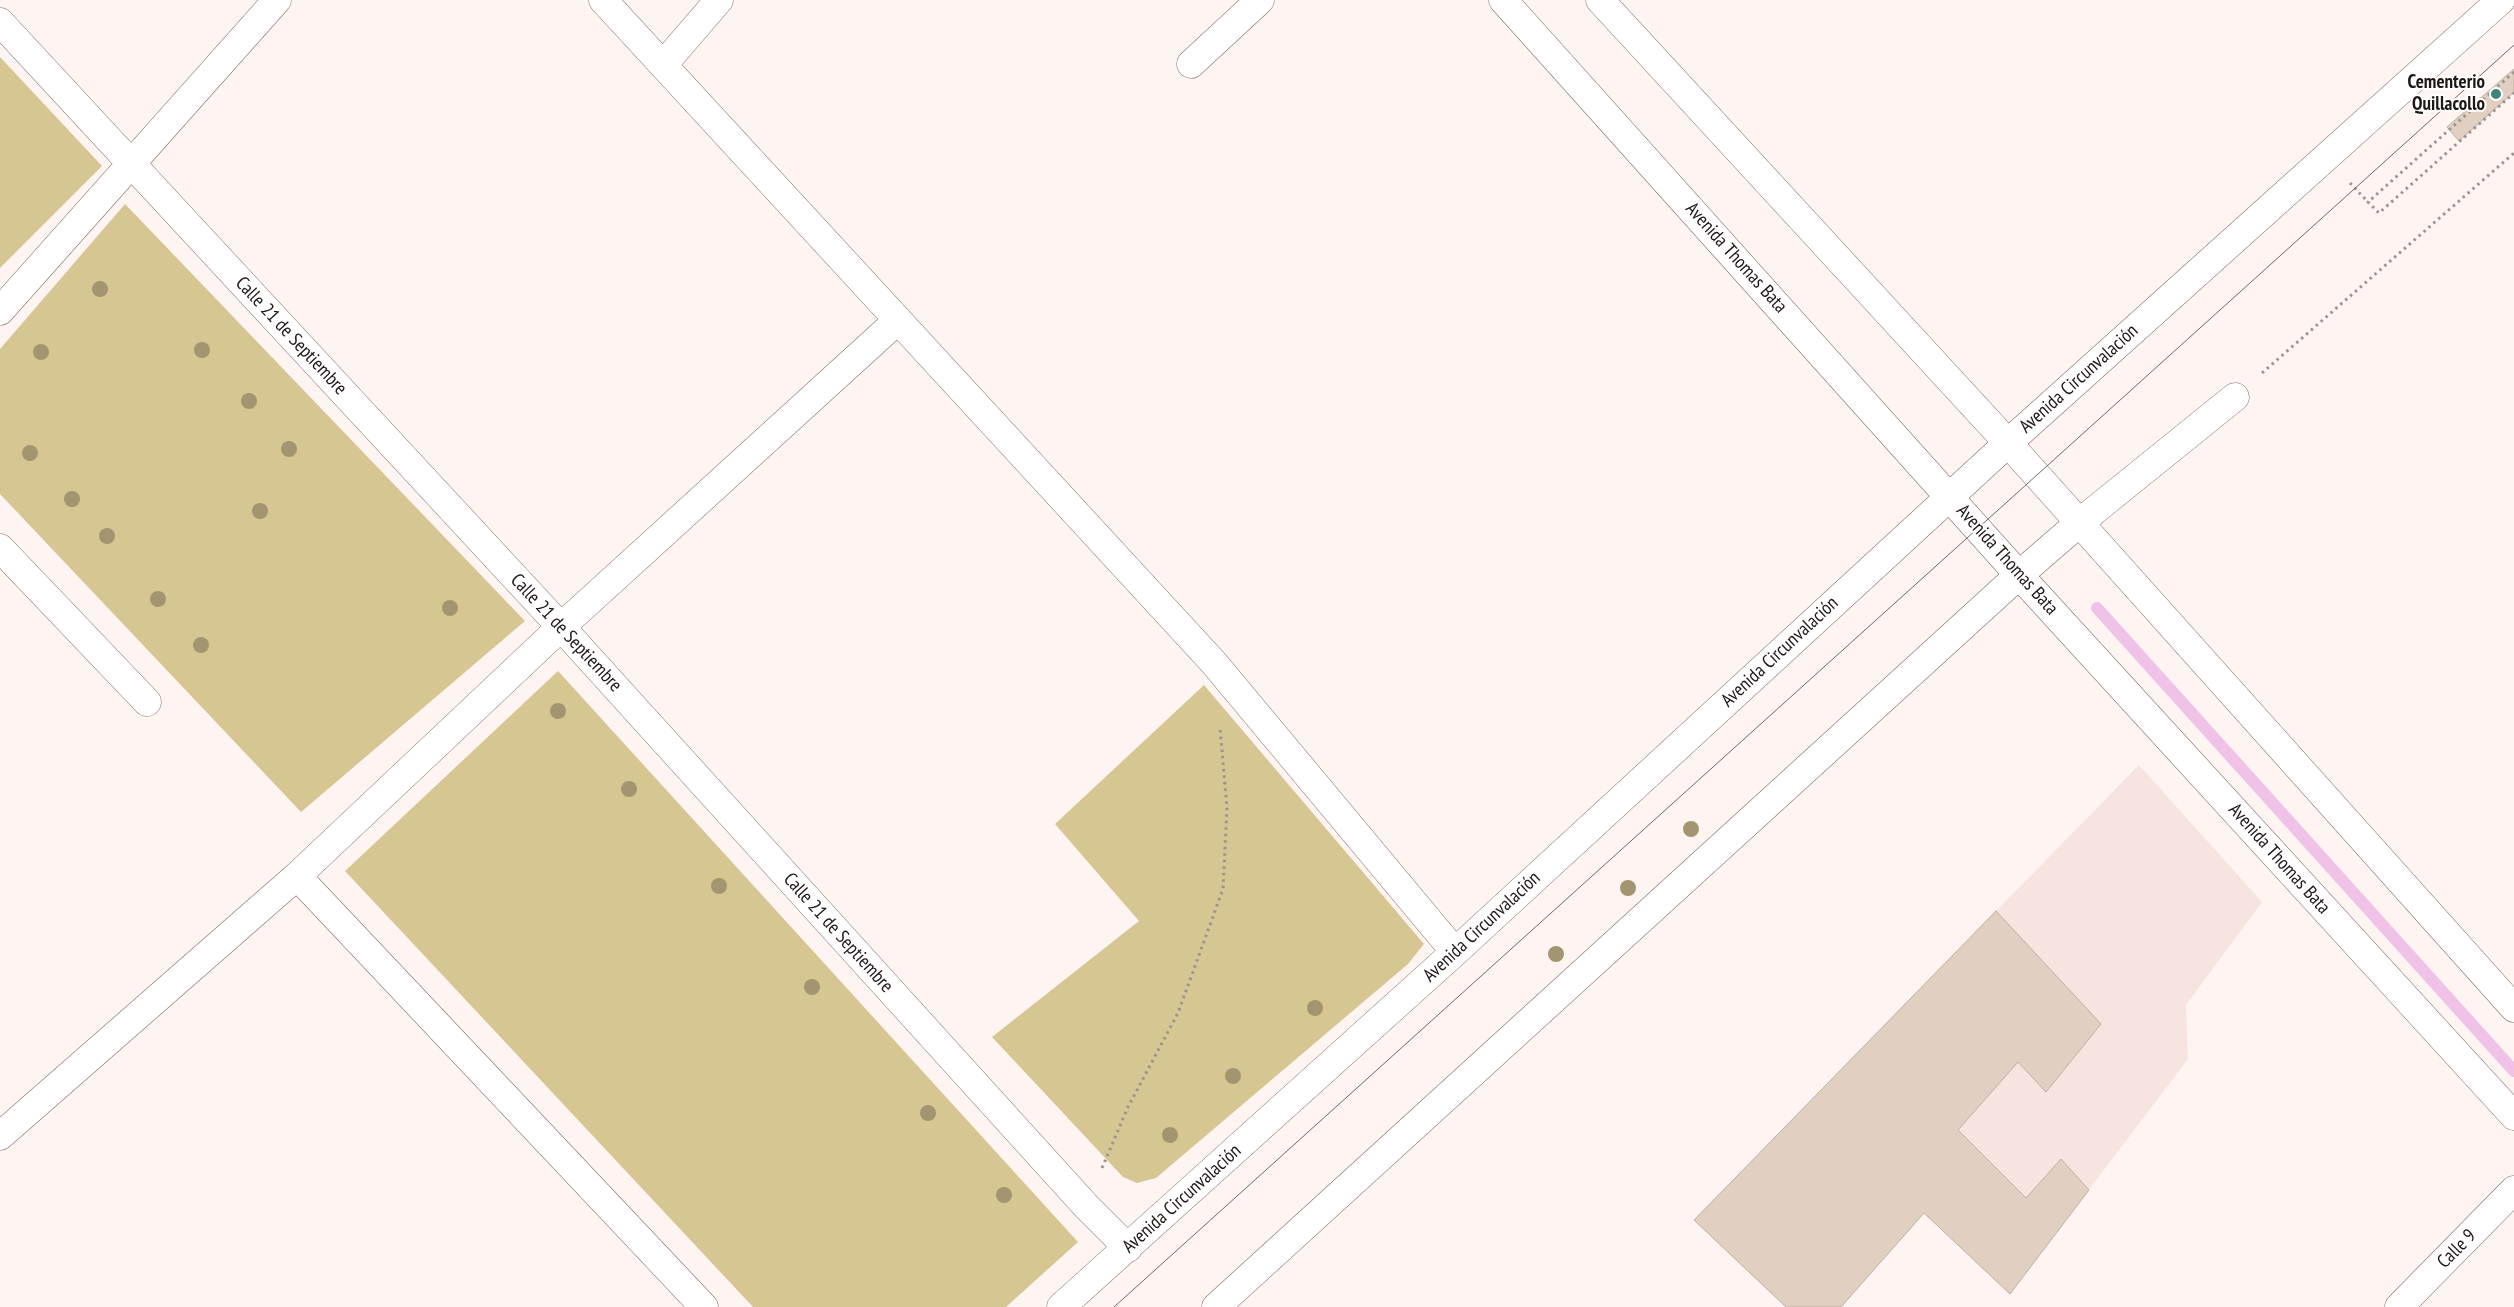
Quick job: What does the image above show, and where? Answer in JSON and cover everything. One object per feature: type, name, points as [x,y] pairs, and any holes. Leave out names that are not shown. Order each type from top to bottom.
[{"type":"street","points":[[0,311],[277,0]]},
{"type":"street","points":[[603,0],[1214,663],[1455,952]]},
{"type":"street","points":[[663,65],[719,0]]},
{"type":"street","points":[[1191,64],[1260,0]]},
{"type":"street","name":"Avenida Thomas Bata","points":[[1503,0],[2019,575],[2514,1116]]},
{"type":"street","points":[[1600,0],[2008,442],[2514,1008]]},
{"type":"street","name":"Avenida Circunvalación","points":[[1061,1307],[1455,952],[2008,442],[2501,0]]},
{"type":"street","name":"Calle 21 de Septiembre","points":[[0,22],[561,627],[1086,1206],[1128,1248]]},
{"type":"street","points":[[0,1136],[297,876],[561,627],[898,320]]},
{"type":"street","points":[[1216,1307],[2019,575],[2079,523],[2235,397]]},
{"type":"street","points":[[0,548],[147,702]]},
{"type":"street","points":[[297,876],[704,1307]]},
{"type":"street","name":"Calle 9","points":[[2399,1307],[2514,1190]]},
{"type":"path","points":[[2514,72],[2368,202],[2379,213],[2514,93]]},
{"type":"path","points":[[2235,397],[2514,153]]},
{"type":"path","points":[[1086,1206],[1128,1107],[1178,1013],[1223,889],[1227,808],[1219,721]]},
{"type":"shaded area","points":[[0,57],[102,166],[0,268]]},
{"type":"shaded area","points":[[125,204],[525,621],[301,812],[0,494],[0,349]]},
{"type":"shaded area","points":[[558,671],[1078,1242],[1006,1307],[753,1307],[345,871]]},
{"type":"shaded area","points":[[1204,685],[1424,944],[1408,964],[1156,1178],[1137,1183],[1123,1177],[992,1037],[1139,921],[1055,824]]},
{"type":"shaded area","points":[[2139,765],[2262,902],[2186,1005],[2188,1059],[2010,1294],[1924,1213],[1841,1307],[1786,1307],[1694,1220]]},
{"type":"building","points":[[2514,69],[2514,92],[2459,141],[2447,127]]},
{"type":"building","points":[[1996,911],[2101,1024],[2046,1092],[2018,1062],[1958,1130],[2026,1198],[2061,1159],[2089,1190],[2010,1294],[1924,1213],[1841,1307],[1786,1307],[1694,1220]]},
{"type":"waterway","points":[[2097,608],[2514,1071]]},
{"type":"tram line","points":[[1114,1307],[2514,45]]},
{"type":"place","name":"Cementerio Quillacollo","points":[[2496,94]]}]
